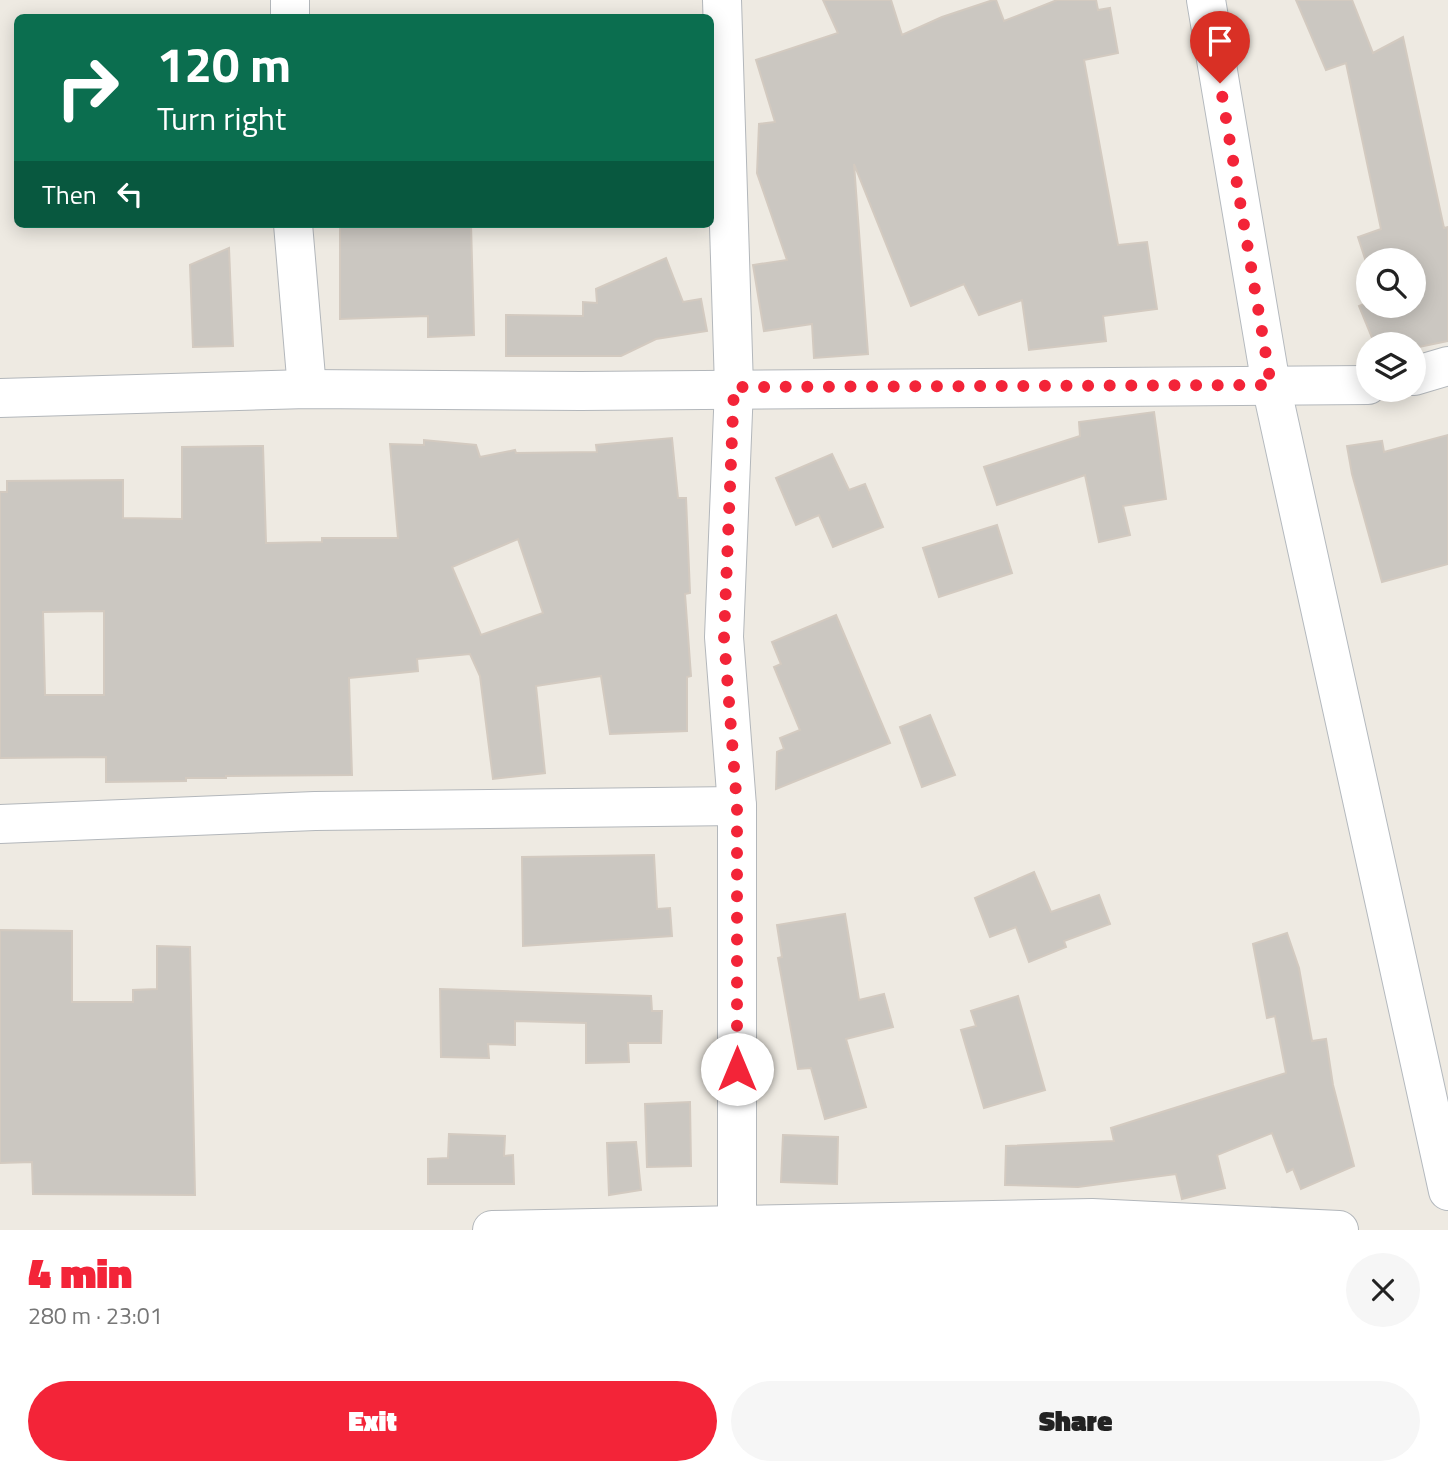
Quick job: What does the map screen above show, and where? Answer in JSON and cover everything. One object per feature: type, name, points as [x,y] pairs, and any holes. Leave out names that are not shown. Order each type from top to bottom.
[{"type":"street","points":[[722,0],[734,387],[724,637],[737,806],[737,1228]]},
{"type":"street","points":[[1206,0],[1271,385],[1448,1191]]},
{"type":"street","points":[[293,228],[307,389]]},
{"type":"street","points":[[1426,372],[1448,366]]},
{"type":"street","points":[[0,398],[307,389],[581,391],[734,387],[1356,385]]},
{"type":"street","points":[[0,824],[315,811],[737,806]]},
{"type":"street","points":[[492,1230],[1092,1224],[1339,1230]]},
{"type":"building","points":[[823,0],[891,0],[902,35],[942,17],[993,0],[996,0],[1004,21],[1057,0],[1096,0],[1098,10],[1110,8],[1118,53],[1084,60],[1118,245],[1147,242],[1157,309],[1103,316],[1106,341],[1029,350],[1022,300],[979,315],[964,284],[911,306],[854,164],[868,354],[814,358],[812,324],[764,331],[753,265],[787,260],[757,173],[759,124],[775,122],[756,60],[838,33]]},
{"type":"building","points":[[1296,0],[1352,0],[1373,53],[1403,37],[1444,228],[1448,227],[1448,341],[1426,346],[1426,332],[1370,332],[1364,318],[1426,318],[1426,248],[1362,248],[1358,237],[1381,229],[1346,63],[1326,70]]},
{"type":"building","points":[[340,228],[471,228],[474,335],[428,337],[428,316],[340,319]]},
{"type":"building","points":[[229,248],[233,346],[193,347],[190,265]]},
{"type":"building","points":[[666,258],[683,302],[701,299],[707,331],[656,339],[621,356],[506,356],[506,315],[583,316],[583,302],[597,303],[596,289]]},
{"type":"building","points":[[1154,412],[1166,499],[1123,506],[1130,535],[1099,542],[1085,475],[997,505],[984,467],[1080,436],[1079,422]]},
{"type":"building","points":[[1448,435],[1448,564],[1382,582],[1352,474],[1347,446],[1382,441],[1384,452]]},
{"type":"building","points":[[672,438],[678,498],[686,498],[690,593],[685,594],[691,676],[687,677],[687,731],[610,734],[601,676],[536,686],[545,773],[493,779],[480,676],[470,654],[417,659],[418,671],[349,678],[352,775],[226,776],[186,778],[186,781],[106,782],[106,757],[0,758],[0,492],[7,492],[7,481],[123,480],[123,518],[182,519],[182,447],[263,446],[266,543],[322,542],[322,538],[398,538],[390,444],[424,445],[424,440],[476,445],[480,457],[515,450],[516,453],[597,452],[596,445]],"holes":[[[518,539],[543,613],[481,635],[452,567]],[[104,611],[104,695],[45,695],[43,612]]]},
{"type":"building","points":[[832,454],[849,490],[865,484],[883,527],[833,547],[819,515],[796,525],[776,478]]},
{"type":"building","points":[[997,525],[1012,573],[939,597],[923,548]]},
{"type":"building","points":[[836,615],[890,743],[776,789],[777,752],[784,749],[780,738],[800,730],[774,667],[781,664],[772,642]]},
{"type":"building","points":[[930,715],[955,775],[922,787],[900,727]]},
{"type":"building","points":[[654,855],[657,909],[670,908],[672,936],[523,946],[522,857]]},
{"type":"building","points":[[1034,872],[1051,912],[1099,895],[1110,924],[1064,941],[1066,947],[1029,962],[1016,927],[990,937],[975,898]]},
{"type":"building","points":[[845,914],[859,1000],[884,994],[893,1027],[846,1039],[866,1107],[825,1119],[811,1068],[798,1069],[778,958],[782,957],[777,925]]},
{"type":"building","points":[[0,930],[72,931],[72,1002],[133,1002],[133,990],[157,989],[157,946],[190,947],[195,1195],[33,1194],[32,1162],[0,1163]]},
{"type":"building","points":[[1287,933],[1299,968],[1312,1041],[1326,1039],[1333,1085],[1354,1166],[1301,1189],[1293,1169],[1287,1172],[1272,1133],[1217,1155],[1225,1188],[1182,1199],[1176,1174],[1078,1187],[1005,1185],[1006,1146],[1114,1141],[1111,1128],[1286,1073],[1275,1016],[1267,1018],[1253,944]]},
{"type":"building","points":[[440,989],[651,996],[652,1011],[662,1011],[661,1043],[628,1043],[629,1062],[586,1063],[586,1023],[515,1021],[515,1045],[488,1044],[489,1058],[441,1057]]},
{"type":"building","points":[[1018,996],[1045,1090],[984,1108],[961,1030],[976,1026],[971,1011]]},
{"type":"building","points":[[690,1102],[691,1166],[647,1167],[645,1104]]},
{"type":"building","points":[[449,1134],[505,1136],[504,1156],[513,1155],[514,1184],[428,1184],[428,1159],[448,1158]]},
{"type":"building","points":[[783,1135],[838,1137],[837,1184],[781,1182]]},
{"type":"building","points":[[636,1142],[641,1190],[609,1195],[607,1143]]},
{"type":"route","points":[[737,1069],[737,806],[724,637],[734,387],[1271,385],[1220,83]]}]
